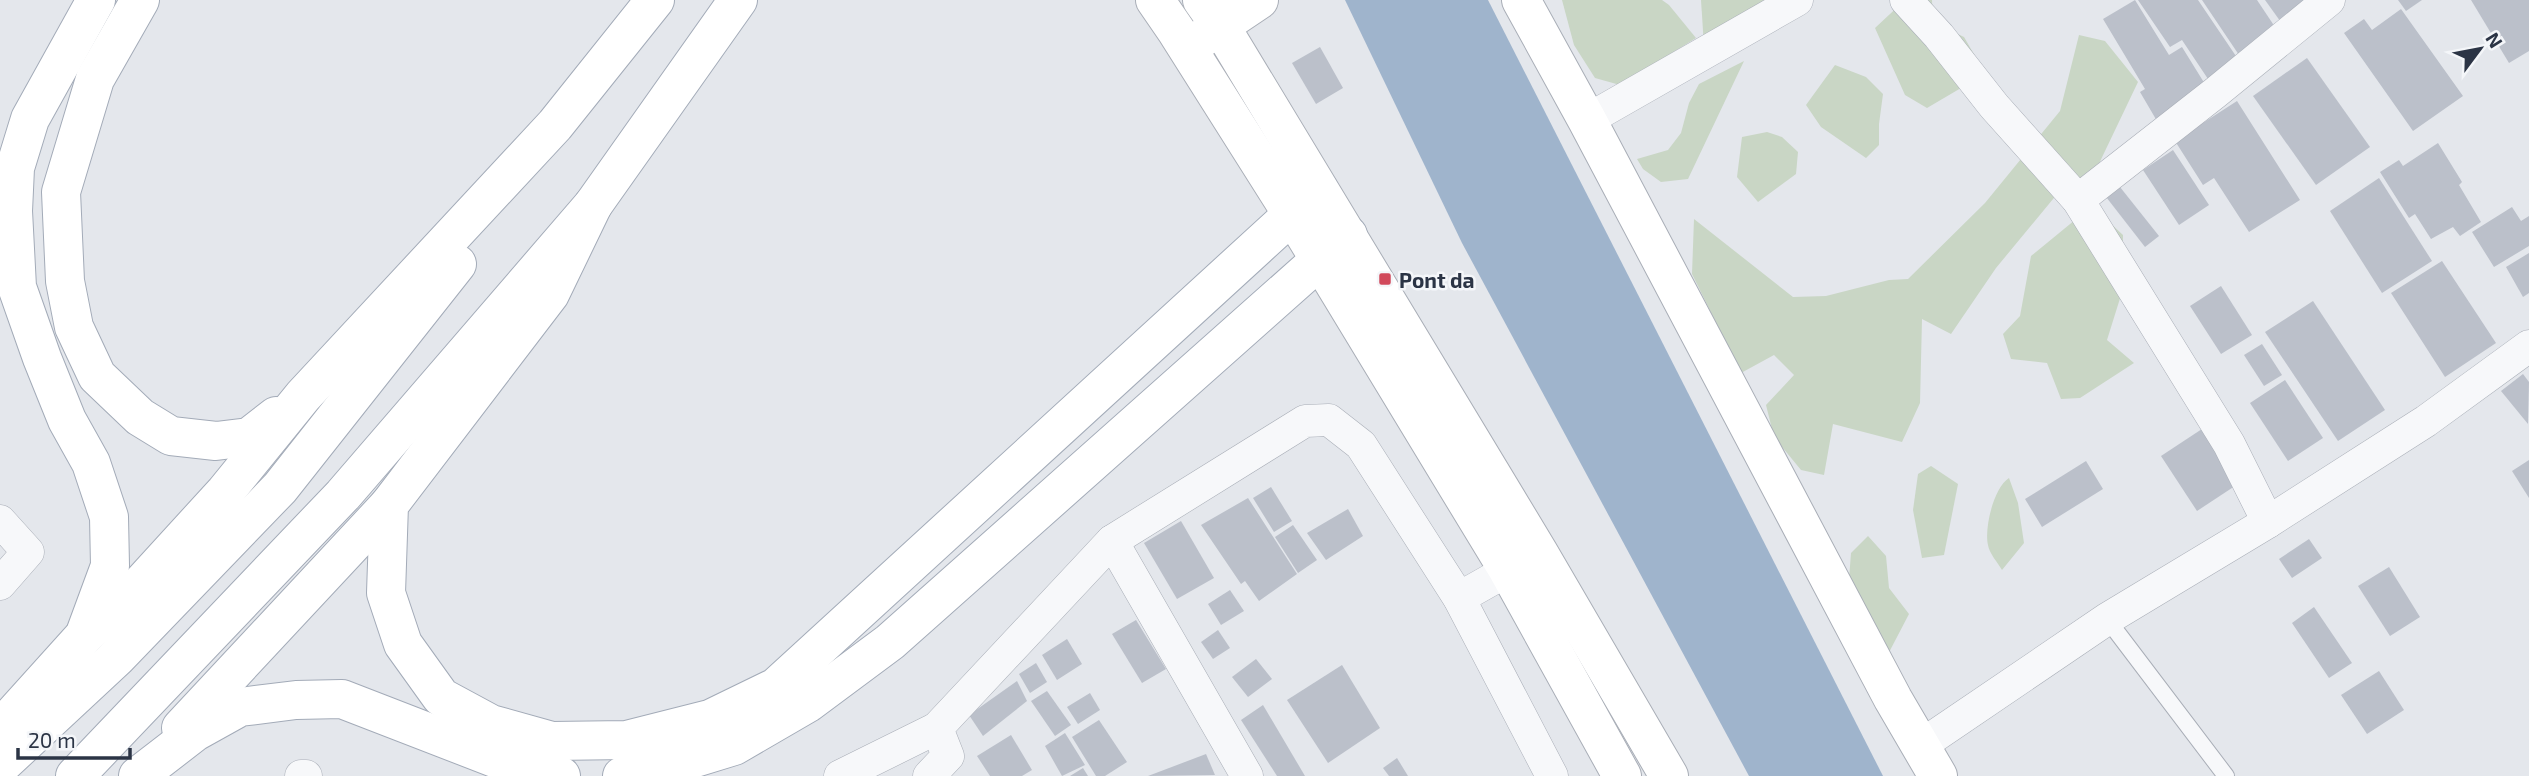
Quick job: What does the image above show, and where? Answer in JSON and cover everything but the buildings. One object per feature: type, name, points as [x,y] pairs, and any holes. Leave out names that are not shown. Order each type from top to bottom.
[{"type":"main road","points":[[84,636],[110,566],[109,517],[90,464],[67,420],[41,358],[17,287],[13,211],[15,168],[30,119],[96,0]]},
{"type":"main road","points":[[140,0],[94,79],[61,192],[65,281],[74,327],[97,376],[140,417],[172,436],[216,441],[249,438],[303,396]]},
{"type":"main road","points":[[0,729],[84,636],[130,596],[208,511],[303,396],[555,125],[654,0]]},
{"type":"main road","points":[[75,776],[343,495],[593,205],[738,0]]},
{"type":"main road","points":[[1155,0],[1187,47],[1306,202]]},
{"type":"main road","points":[[1187,47],[1211,14],[1259,0]]},
{"type":"main road","points":[[1521,0],[1893,699],[1929,761]]},
{"type":"main road","points":[[1211,14],[1306,202],[1523,562],[1670,776]]},
{"type":"main road","points":[[0,766],[117,657],[279,488],[502,207],[555,125]]},
{"type":"main road","points":[[389,505],[386,593],[403,644],[441,697],[491,724],[552,741],[627,740],[709,719],[776,687],[1306,202]]},
{"type":"main road","points":[[137,776],[389,505],[550,294],[593,205]]},
{"type":"main road","points":[[622,776],[656,770],[734,746],[808,703],[890,642],[1334,248]]},
{"type":"main road","points":[[1523,562],[1622,776]]},
{"type":"main road","points":[[137,776],[195,733],[240,707],[296,700],[342,699],[497,759],[561,776]]},
{"type":"street","points":[[1587,120],[1797,0]]},
{"type":"street","points":[[1906,0],[1939,36],[1994,106],[2078,200],[2229,444],[2268,522]]},
{"type":"street","points":[[2078,200],[2329,0]]},
{"type":"street","points":[[1929,761],[2107,619],[2268,522],[2426,421],[2529,346]]},
{"type":"street","points":[[840,776],[943,759],[1112,541],[1305,421],[1329,420],[1361,445],[1459,598],[1552,776]]},
{"type":"street","points":[[0,521],[28,552],[0,584]]},
{"type":"street","points":[[1112,541],[1247,776]]},
{"type":"street","points":[[1459,598],[1523,562]]},
{"type":"street","points":[[301,776],[306,776]]},
{"type":"lane","points":[[2107,619],[2226,776]]},
{"type":"green space","points":[[1562,0],[1662,0],[1696,38],[1620,85],[1595,78],[1574,45]]},
{"type":"green space","points":[[1701,0],[1811,0],[1704,46]]},
{"type":"green space","points":[[1905,0],[1932,0],[1933,22],[1964,37],[1975,56],[1961,88],[1927,108],[1905,95],[1875,28]]},
{"type":"green space","points":[[2079,35],[2105,41],[2138,82],[2095,172],[2058,193],[1996,268],[1951,334],[1922,319],[1920,403],[1902,442],[1833,424],[1824,475],[1801,470],[1774,437],[1766,405],[1794,375],[1774,355],[1741,373],[1692,274],[1694,219],[1793,297],[1826,296],[1889,280],[1908,279],[1985,203],[2060,111]]},
{"type":"green space","points":[[1744,61],[1688,179],[1661,182],[1643,169],[1637,159],[1668,150],[1681,133],[1689,103],[1699,84]]},
{"type":"green space","points":[[1835,65],[1866,77],[1883,94],[1879,145],[1866,158],[1821,127],[1806,105]]},
{"type":"green space","points":[[1767,132],[1782,137],[1798,152],[1796,174],[1758,202],[1737,177],[1742,137]]},
{"type":"green space","points":[[2092,206],[2123,235],[2122,292],[2107,340],[2134,363],[2080,398],[2061,399],[2047,363],[2011,359],[2003,334],[2020,316],[2031,256]]},
{"type":"green space","points":[[1931,466],[1958,484],[1944,555],[1922,558],[1913,510],[1918,474]]},
{"type":"green space","points":[[2009,478],[2018,503],[2024,543],[2002,570],[1989,548],[1987,529],[1995,499]]},
{"type":"green space","points":[[1868,536],[1886,556],[1889,588],[1909,614],[1885,660],[1849,579],[1851,553]]},
{"type":"water","points":[[1345,0],[1488,0],[1883,776],[1749,776],[1462,243]]},
{"type":"place","name":"Pont da","points":[[1385,279]]}]
